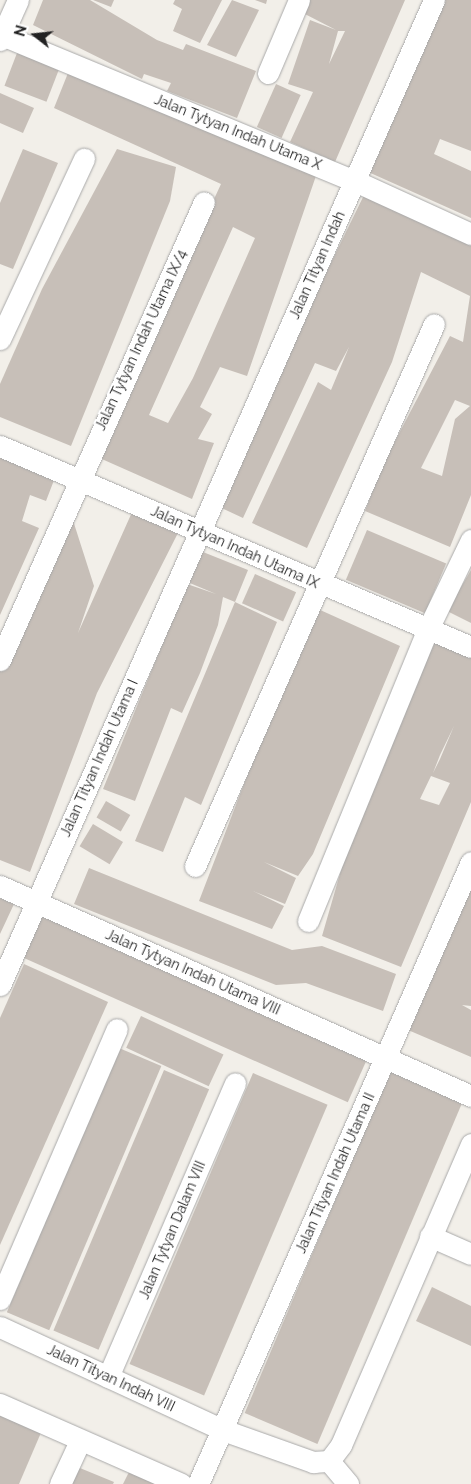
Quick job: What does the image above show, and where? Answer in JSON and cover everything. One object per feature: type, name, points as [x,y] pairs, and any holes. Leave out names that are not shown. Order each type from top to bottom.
[{"type":"street","points":[[1,38],[18,0]]},
{"type":"street","points":[[268,72],[299,0]]},
{"type":"street","name":"Jalan Tityan Indah","points":[[199,530],[356,181],[434,0]]},
{"type":"street","name":"Jalan Tytyan Indah Utama X","points":[[1,38],[356,181],[471,234]]},
{"type":"street","points":[[0,339],[84,159]]},
{"type":"street","name":"Jalan Tytyan Indah Utama IX/4","points":[[0,660],[78,478],[204,202]]},
{"type":"street","points":[[196,866],[434,324]]},
{"type":"street","name":"Jalan Tytyan Indah Utama IX","points":[[0,446],[199,530],[319,585],[471,647]]},
{"type":"street","name":"Jalan Tityan Indah Utama I","points":[[0,985],[199,530]]},
{"type":"street","points":[[308,921],[428,629],[471,540]]},
{"type":"street","name":"Jalan Tityan Indah Utama II","points":[[198,1484],[471,862]]},
{"type":"street","name":"Jalan Tytyan Indah Utama VIII","points":[[0,886],[471,1096]]},
{"type":"street","points":[[0,1300],[117,1029]]},
{"type":"street","name":"Jalan Tytyan Dalam VIII","points":[[108,1377],[235,1083]]},
{"type":"street","points":[[348,1484],[329,1461],[341,1445],[471,1144]]},
{"type":"street","points":[[430,1236],[471,1254]]},
{"type":"street","name":"Jalan Tityan Indah VIII","points":[[0,1327],[223,1430],[313,1462],[329,1461]]},
{"type":"street","points":[[0,1404],[80,1441],[181,1484]]},
{"type":"street","points":[[60,1484],[80,1441]]},
{"type":"building","points":[[43,0],[90,0],[157,40],[183,50],[186,44],[256,71],[237,118],[167,91],[171,83],[144,74],[142,79],[33,25]]},
{"type":"building","points":[[93,0],[114,0],[111,7]]},
{"type":"building","points":[[175,0],[222,0],[200,43],[173,31],[182,9],[173,4]]},
{"type":"building","points":[[232,0],[259,10],[236,57],[207,45]]},
{"type":"building","points":[[255,0],[267,0],[266,4]]},
{"type":"building","points":[[306,0],[405,0],[335,162],[290,142],[313,92],[288,84],[310,20],[336,30],[301,12]],"holes":[[[338,31],[345,31],[329,64]]]},
{"type":"building","points":[[444,0],[471,0],[471,151],[440,139],[434,154],[471,171],[471,218],[366,171]]},
{"type":"building","points":[[17,53],[59,69],[46,102],[4,86]]},
{"type":"building","points":[[68,73],[317,173],[247,376],[220,367],[200,407],[212,414],[198,439],[214,443],[192,499],[95,456],[221,184],[54,108]],"holes":[[[233,227],[255,238],[193,378],[168,423],[149,415]]]},
{"type":"building","points":[[276,84],[301,95],[282,138],[257,127]]},
{"type":"building","points":[[0,93],[34,108],[23,133],[0,123]]},
{"type":"building","points":[[23,149],[58,163],[13,269],[0,264],[0,203]]},
{"type":"building","points":[[117,149],[176,167],[170,201],[71,446],[0,417],[0,384],[42,289]]},
{"type":"building","points":[[365,193],[471,240],[471,495],[450,547],[365,511],[383,464],[450,336],[463,342],[470,296],[421,272],[392,362],[307,548],[252,523],[318,382],[331,390],[349,347],[336,371],[315,363],[243,518],[213,504]],"holes":[[[455,400],[470,406],[455,419],[442,476],[421,468]]]},
{"type":"building","points":[[0,452],[56,475],[46,501],[30,495],[22,521],[39,528],[0,615]]},
{"type":"building","points":[[133,510],[180,529],[97,693],[30,872],[0,860],[0,669],[70,511],[94,586],[78,633]]},
{"type":"building","points":[[367,530],[446,564],[425,613],[346,580]]},
{"type":"building","points":[[198,550],[248,570],[235,602],[223,597],[218,625],[200,673],[182,713],[171,708],[135,801],[103,789],[187,584],[216,594],[185,581]]},
{"type":"building","points":[[471,570],[471,623],[447,611]]},
{"type":"building","points":[[255,574],[296,592],[283,622],[242,603]]},
{"type":"building","points":[[235,602],[277,622],[201,805],[185,797],[163,852],[135,841]]},
{"type":"building","points":[[318,609],[400,646],[313,854],[298,876],[264,862],[296,878],[285,904],[253,891],[284,906],[272,929],[199,901],[267,724]]},
{"type":"building","points":[[431,637],[471,655],[471,802],[401,967],[322,936],[346,853]],"holes":[[[454,726],[440,759],[433,773],[440,755]],[[431,776],[450,783],[439,805],[420,799]]]},
{"type":"building","points":[[106,801],[130,815],[121,831],[96,817]]},
{"type":"building","points":[[93,824],[123,842],[110,864],[80,846]]},
{"type":"building","points":[[89,868],[292,950],[322,946],[396,974],[383,1011],[306,983],[276,985],[74,904]]},
{"type":"building","points":[[471,886],[471,1006],[462,1005],[471,1010],[471,1057],[408,1030]]},
{"type":"building","points":[[0,898],[14,904],[0,934]]},
{"type":"building","points":[[43,914],[367,1058],[348,1102],[23,958]]},
{"type":"building","points":[[24,964],[108,1002],[0,1245],[0,1018]]},
{"type":"building","points":[[141,1016],[223,1054],[209,1086],[126,1048]]},
{"type":"building","points":[[119,1048],[161,1066],[49,1330],[7,1312]]},
{"type":"building","points":[[392,1066],[465,1097],[317,1444],[245,1413]]},
{"type":"building","points":[[164,1070],[209,1089],[99,1350],[53,1331]]},
{"type":"building","points":[[253,1073],[328,1105],[204,1396],[130,1364]]},
{"type":"building","points":[[432,1287],[471,1306],[471,1346],[416,1321]]},
{"type":"building","points":[[0,1410],[43,1428],[19,1484],[0,1484]]},
{"type":"building","points":[[75,1466],[114,1482],[113,1484],[68,1484]]},
{"type":"building","points":[[129,1472],[156,1484],[123,1484]]}]
